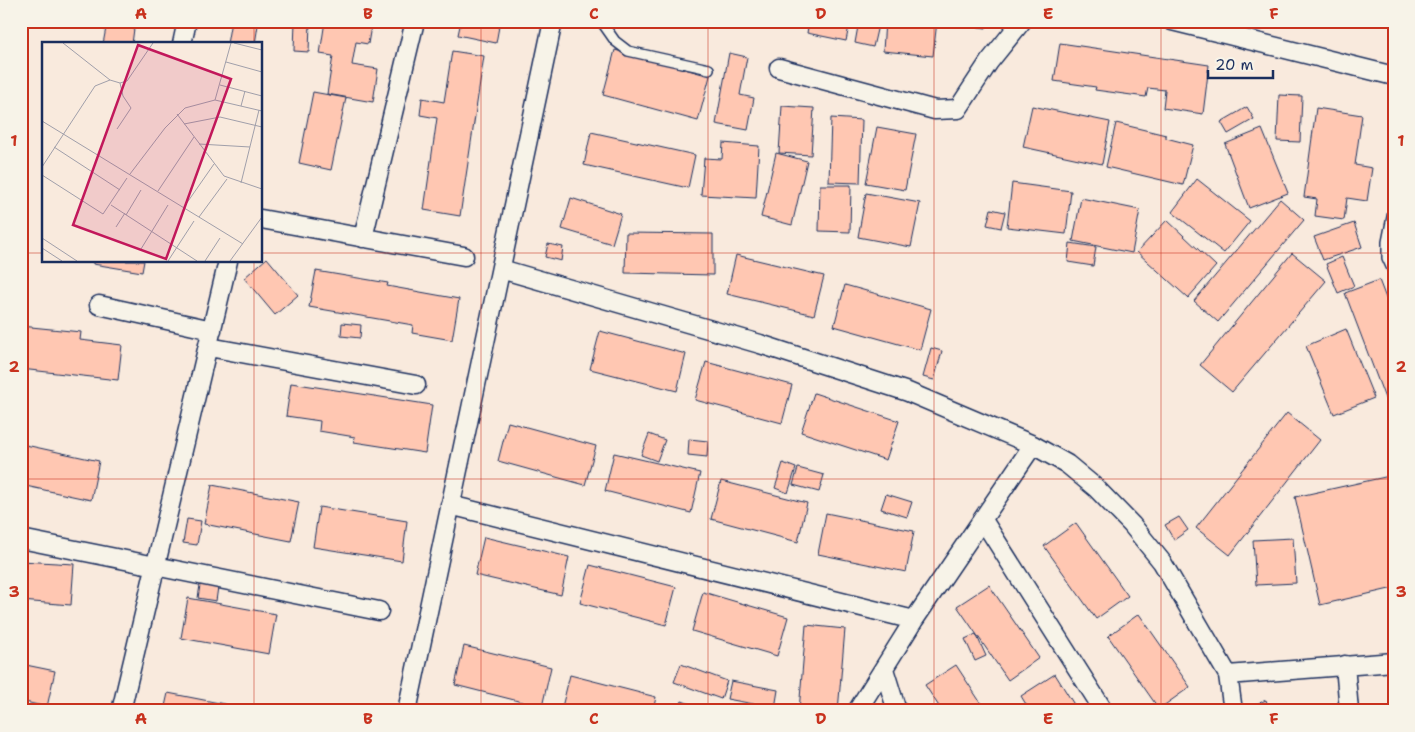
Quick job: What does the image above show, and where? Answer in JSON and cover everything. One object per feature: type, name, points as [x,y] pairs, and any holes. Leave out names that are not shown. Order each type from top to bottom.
[{"type":"street","points":[[182,42],[187,21]]},
{"type":"street","points":[[363,238],[414,21]]},
{"type":"street","points":[[407,711],[553,21]]},
{"type":"street","points":[[779,68],[935,110],[958,109],[989,62],[1022,21]]},
{"type":"street","points":[[1172,21],[1394,76]]},
{"type":"street","points":[[262,219],[464,256]]},
{"type":"street","points":[[121,711],[228,262]]},
{"type":"street","points":[[501,269],[750,342],[908,392],[1033,445],[1067,464],[1096,488],[1132,525],[1162,562],[1228,675],[1233,711]]},
{"type":"street","points":[[99,305],[210,339],[416,385]]},
{"type":"street","points":[[857,711],[914,620],[1033,445]]},
{"type":"street","points":[[450,505],[914,620]]},
{"type":"street","points":[[983,520],[1104,711]]},
{"type":"street","points":[[21,539],[379,611]]},
{"type":"street","points":[[1228,675],[1394,662]]},
{"type":"street","points":[[1345,665],[1349,711]]},
{"type":"street","points":[[884,669],[897,711]]},
{"type":"lane","points":[[601,21],[615,41],[628,51],[709,69]]},
{"type":"lane","points":[[1394,207],[1387,242],[1387,258],[1394,273]]},
{"type":"building","points":[[100,21],[135,21],[132,42],[103,42],[106,28],[100,26]]},
{"type":"building","points":[[231,21],[258,25],[255,42],[227,42]]},
{"type":"building","points":[[295,21],[310,22],[309,52],[294,51]]},
{"type":"building","points":[[325,21],[343,21],[371,26],[368,44],[356,42],[352,65],[378,69],[373,102],[327,94],[333,56],[320,54]]},
{"type":"building","points":[[461,21],[500,21],[496,43],[458,35]]},
{"type":"building","points":[[809,21],[850,21],[846,41],[807,33]]},
{"type":"building","points":[[859,21],[879,21],[873,47],[855,43]]},
{"type":"building","points":[[885,21],[937,21],[933,56],[883,51]]},
{"type":"building","points":[[973,21],[988,21],[986,28],[972,26]]},
{"type":"building","points":[[1060,43],[1209,65],[1203,114],[1163,108],[1165,90],[1148,88],[1146,97],[1095,90],[1096,87],[1054,81]]},
{"type":"building","points":[[615,50],[710,76],[698,121],[603,95]]},
{"type":"building","points":[[452,51],[484,56],[460,216],[424,210],[437,118],[420,115],[422,98],[444,102]]},
{"type":"building","points":[[729,53],[747,57],[740,95],[754,98],[748,130],[716,124]]},
{"type":"building","points":[[313,92],[346,98],[331,170],[299,163]]},
{"type":"building","points":[[1279,95],[1302,96],[1300,142],[1277,141]]},
{"type":"building","points":[[782,106],[814,108],[811,155],[779,153]]},
{"type":"building","points":[[1032,106],[1110,122],[1102,164],[1023,147]]},
{"type":"building","points":[[1247,107],[1254,119],[1228,134],[1221,122]]},
{"type":"building","points":[[1316,108],[1362,115],[1355,165],[1372,168],[1367,201],[1347,198],[1344,220],[1315,216],[1317,199],[1304,197]]},
{"type":"building","points":[[831,118],[862,120],[860,183],[829,182]]},
{"type":"building","points":[[1116,123],[1166,135],[1166,138],[1193,145],[1183,185],[1106,167]]},
{"type":"building","points":[[877,127],[916,134],[905,190],[866,183]]},
{"type":"building","points":[[1262,129],[1288,193],[1249,208],[1225,144]]},
{"type":"building","points":[[591,132],[695,155],[688,188],[584,165]]},
{"type":"building","points":[[723,143],[759,146],[756,198],[701,195],[704,158],[722,159]]},
{"type":"building","points":[[776,153],[807,161],[792,225],[761,217]]},
{"type":"building","points":[[1197,179],[1250,221],[1224,253],[1172,212]]},
{"type":"building","points":[[1012,183],[1071,191],[1066,234],[1007,227]]},
{"type":"building","points":[[820,185],[851,185],[850,232],[819,231]]},
{"type":"building","points":[[866,193],[920,203],[911,247],[858,237]]},
{"type":"building","points":[[571,198],[621,214],[612,244],[562,229]]},
{"type":"building","points":[[1081,198],[1140,210],[1132,253],[1073,241]]},
{"type":"building","points":[[1280,199],[1304,220],[1218,322],[1194,301]]},
{"type":"building","points":[[991,209],[1005,212],[1001,228],[987,225]]},
{"type":"building","points":[[1167,220],[1216,266],[1188,298],[1137,252]]},
{"type":"building","points":[[1354,223],[1362,247],[1323,260],[1314,237]]},
{"type":"building","points":[[626,233],[713,234],[713,275],[625,273]]},
{"type":"building","points":[[1070,243],[1096,247],[1093,266],[1068,262]]},
{"type":"building","points":[[548,244],[563,247],[561,261],[545,257]]},
{"type":"building","points":[[1292,253],[1326,281],[1232,392],[1200,365]]},
{"type":"building","points":[[736,255],[824,276],[814,315],[727,294]]},
{"type":"building","points":[[1342,257],[1354,286],[1338,293],[1326,264]]},
{"type":"building","points":[[267,258],[298,295],[275,315],[244,278]]},
{"type":"building","points":[[93,262],[144,262],[142,272],[93,264]]},
{"type":"building","points":[[316,271],[388,283],[387,286],[459,299],[452,340],[412,333],[413,325],[309,307]]},
{"type":"building","points":[[1379,280],[1394,319],[1394,398],[1386,401],[1345,293]]},
{"type":"building","points":[[845,285],[931,309],[920,350],[834,326]]},
{"type":"building","points":[[342,323],[361,325],[360,338],[341,336]]},
{"type":"building","points":[[21,326],[81,332],[80,340],[122,345],[118,380],[21,369]]},
{"type":"building","points":[[1346,329],[1374,398],[1334,414],[1306,346]]},
{"type":"building","points":[[600,331],[686,354],[677,391],[590,369]]},
{"type":"building","points":[[931,348],[942,351],[934,380],[923,377]]},
{"type":"building","points":[[706,362],[792,385],[782,423],[695,400]]},
{"type":"building","points":[[291,383],[432,405],[425,453],[354,442],[355,437],[319,431],[320,421],[286,416]]},
{"type":"building","points":[[814,393],[899,421],[886,460],[801,432]]},
{"type":"building","points":[[1287,413],[1320,440],[1230,555],[1196,528]]},
{"type":"building","points":[[508,422],[596,446],[585,485],[498,461]]},
{"type":"building","points":[[649,434],[665,440],[657,461],[641,455]]},
{"type":"building","points":[[689,439],[708,441],[707,457],[688,455]]},
{"type":"building","points":[[21,444],[99,461],[91,500],[21,485]]},
{"type":"building","points":[[614,453],[700,473],[691,513],[605,491]]},
{"type":"building","points":[[783,463],[796,468],[788,493],[775,488]]},
{"type":"building","points":[[798,468],[824,475],[819,492],[793,485]]},
{"type":"building","points":[[1394,475],[1394,588],[1320,605],[1295,497]]},
{"type":"building","points":[[721,481],[807,503],[798,542],[711,519]]},
{"type":"building","points":[[212,485],[299,502],[291,541],[204,524]]},
{"type":"building","points":[[886,494],[912,502],[907,517],[881,509]]},
{"type":"building","points":[[319,507],[407,521],[402,561],[313,547]]},
{"type":"building","points":[[826,513],[914,531],[906,572],[818,554]]},
{"type":"building","points":[[1179,517],[1188,530],[1174,540],[1165,525]]},
{"type":"building","points":[[187,519],[201,521],[197,545],[183,543]]},
{"type":"building","points":[[1076,523],[1128,596],[1096,619],[1044,546]]},
{"type":"building","points":[[484,537],[569,557],[561,595],[475,575]]},
{"type":"building","points":[[1293,538],[1296,583],[1256,585],[1253,540]]},
{"type":"building","points":[[21,561],[74,564],[71,605],[21,601]]},
{"type":"building","points":[[590,565],[676,587],[666,625],[580,603]]},
{"type":"building","points":[[200,585],[218,587],[216,601],[198,598]]},
{"type":"building","points":[[989,585],[1039,658],[1008,680],[957,606]]},
{"type":"building","points":[[703,592],[788,617],[777,656],[692,631]]},
{"type":"building","points":[[188,598],[276,614],[269,654],[181,638]]},
{"type":"building","points":[[1139,614],[1190,687],[1159,709],[1108,636]]},
{"type":"building","points":[[806,625],[845,629],[838,711],[799,711]]},
{"type":"building","points":[[976,634],[986,656],[975,661],[965,639]]},
{"type":"building","points":[[464,646],[551,667],[542,707],[455,685]]},
{"type":"building","points":[[21,664],[55,671],[47,707],[21,701]]},
{"type":"building","points":[[681,664],[727,681],[721,699],[674,682]]},
{"type":"building","points":[[956,665],[986,711],[942,711],[925,685]]},
{"type":"building","points":[[1055,674],[1078,711],[1030,711],[1021,696]]},
{"type":"building","points":[[570,675],[656,697],[653,711],[561,711]]},
{"type":"building","points":[[731,681],[778,690],[775,708],[727,699]]},
{"type":"building","points":[[168,693],[255,710],[255,711],[164,711]]},
{"type":"building","points":[[1266,700],[1270,711],[1257,711],[1255,705]]},
{"type":"building","points":[[682,701],[710,711],[678,711]]}]
